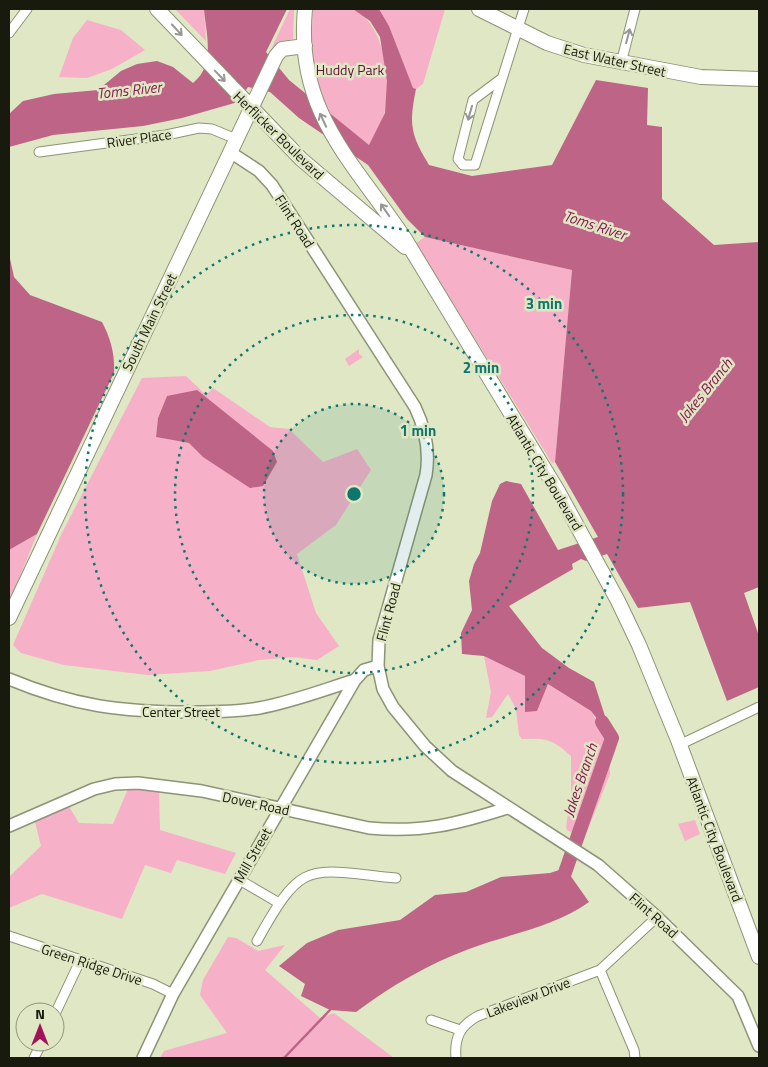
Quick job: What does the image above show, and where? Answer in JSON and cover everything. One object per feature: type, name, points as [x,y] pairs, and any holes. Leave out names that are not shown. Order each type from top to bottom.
[{"type":"main road","name":"Herflicker Boulevard","points":[[157,9],[196,51],[250,101],[325,180],[410,251]]},
{"type":"main road","name":"Atlantic City Boulevard","points":[[305,9],[305,46],[311,86],[323,119],[341,152],[382,206],[410,251],[575,522],[602,570],[639,646],[679,745],[759,957]]},
{"type":"main road","name":"East Water Street","points":[[479,9],[566,50],[701,78],[759,79]]},
{"type":"main road","name":"South Main Street","points":[[9,618],[233,146],[250,101],[282,49],[305,46]]},
{"type":"street","points":[[9,33],[26,9]]},
{"type":"street","points":[[501,79],[474,100],[458,159],[463,165],[475,164],[524,9]]},
{"type":"street","points":[[621,62],[635,9]]},
{"type":"street","name":"River Place","points":[[39,152],[199,128],[212,129],[233,146]]},
{"type":"street","name":"Flint Road","points":[[233,146],[272,185],[415,407],[423,424],[428,451],[426,476],[382,626],[378,647],[378,666],[383,689],[393,707],[425,746],[460,777],[598,865],[657,917],[738,996],[759,1046]]},
{"type":"street","name":"Mill Street","points":[[143,1058],[173,994],[355,680],[364,670],[378,666]]},
{"type":"street","name":"Center Street","points":[[9,679],[89,705],[120,710],[156,712],[229,712],[260,708],[355,680]]},
{"type":"street","points":[[679,745],[759,707]]},
{"type":"street","name":"Dover Road","points":[[9,826],[85,793],[115,784],[138,783],[164,785],[369,828],[394,831],[441,827],[507,808]]},
{"type":"street","points":[[257,941],[279,903],[291,886],[302,877],[315,872],[328,871],[396,878]]},
{"type":"street","points":[[238,879],[279,903]]},
{"type":"street","name":"Lakeview Drive","points":[[460,1030],[466,1023],[478,1016],[600,970],[657,917]]},
{"type":"street","name":"Green Ridge Drive","points":[[9,936],[153,984],[173,994]]},
{"type":"street","points":[[61,1002],[80,961]]},
{"type":"street","points":[[600,970],[634,1050],[635,1058]]},
{"type":"street","points":[[431,1020],[460,1030],[456,1058]]},
{"type":"green space","name":"Huddy Park","points":[[340,7],[355,10],[365,17],[379,41],[384,55],[387,98],[382,119],[369,145],[333,116],[325,106],[320,94],[312,50],[313,9]]},
{"type":"green space","points":[[175,9],[204,9],[206,41]]},
{"type":"green space","points":[[290,9],[294,9],[293,39],[281,41],[272,47]]},
{"type":"green space","name":"Huddy Park","points":[[379,9],[445,9],[423,84],[416,89],[413,89],[389,26]]},
{"type":"green space","points":[[87,20],[121,30],[145,50],[112,69],[87,78],[59,77],[73,38]]},
{"type":"green space","points":[[425,237],[572,270],[555,462],[552,463],[416,243]]},
{"type":"green space","points":[[359,349],[359,354],[363,357],[349,366],[345,359]]},
{"type":"green space","points":[[186,376],[206,395],[213,388],[270,427],[289,429],[323,462],[357,449],[371,470],[336,525],[297,554],[316,613],[339,646],[317,660],[293,657],[259,660],[210,671],[148,675],[64,665],[21,653],[13,645],[62,533],[142,378]],"holes":[[[167,396],[203,457],[189,443],[156,437],[158,418]]]},
{"type":"green space","points":[[37,534],[14,591],[9,599],[9,550]]},
{"type":"green space","points":[[484,656],[525,676],[537,711],[548,684],[591,711],[609,743],[610,774],[584,839],[567,830],[566,827],[571,794],[571,756],[559,746],[549,741],[543,739],[522,739],[519,735],[516,709],[508,694],[492,717],[486,718],[491,692]]},
{"type":"green space","points":[[128,789],[159,790],[160,830],[236,853],[225,874],[177,860],[171,873],[145,865],[122,919],[42,894],[9,908],[9,877],[41,846],[34,818],[68,805],[79,823],[113,824]]},
{"type":"green space","points":[[695,820],[700,834],[685,841],[678,824]]},
{"type":"green space","points":[[228,937],[236,938],[258,951],[285,945],[265,970],[320,1018],[334,1013],[394,1058],[160,1058],[164,1051],[227,1033],[200,995],[203,980]]},
{"type":"water","name":"Toms River","points":[[204,9],[287,9],[266,52],[289,80],[369,145],[385,113],[387,81],[380,37],[370,21],[353,9],[379,9],[389,26],[413,88],[416,89],[412,111],[413,128],[418,145],[429,165],[472,176],[552,165],[596,80],[648,88],[647,125],[662,127],[662,199],[714,245],[759,242],[759,587],[744,593],[759,636],[759,687],[727,701],[690,602],[638,608],[607,554],[586,561],[581,559],[572,564],[573,569],[509,606],[542,648],[569,668],[594,682],[612,738],[591,711],[548,684],[537,711],[525,712],[525,676],[484,656],[462,654],[461,633],[472,610],[469,581],[474,564],[480,553],[492,501],[500,484],[506,481],[521,484],[558,550],[598,537],[555,462],[572,270],[425,237],[407,219],[368,165],[299,118],[270,92],[248,87],[238,102],[182,118],[143,126],[53,135],[9,147],[9,114],[23,101],[54,94],[98,90],[121,71],[137,64],[157,61],[173,67],[193,83],[200,76],[207,58],[208,49]]},
{"type":"water","points":[[9,254],[14,277],[30,295],[102,322],[112,347],[114,373],[37,534],[9,550]]},
{"type":"water","points":[[197,390],[273,451],[277,462],[263,486],[250,488],[203,457],[189,443],[156,437],[158,418],[167,396]]},
{"type":"water","points":[[565,868],[589,902],[576,911],[546,924],[454,955],[396,985],[356,1012],[330,1010],[301,996],[305,984],[279,966],[307,943],[338,930],[400,920],[435,895],[466,892],[501,877],[550,873]]},
{"type":"waterway","name":"Jakes Branch","points":[[561,884],[612,738],[602,722]]},
{"type":"waterway","name":"Jakes Branch","points":[[284,1058],[330,1010]]}]
